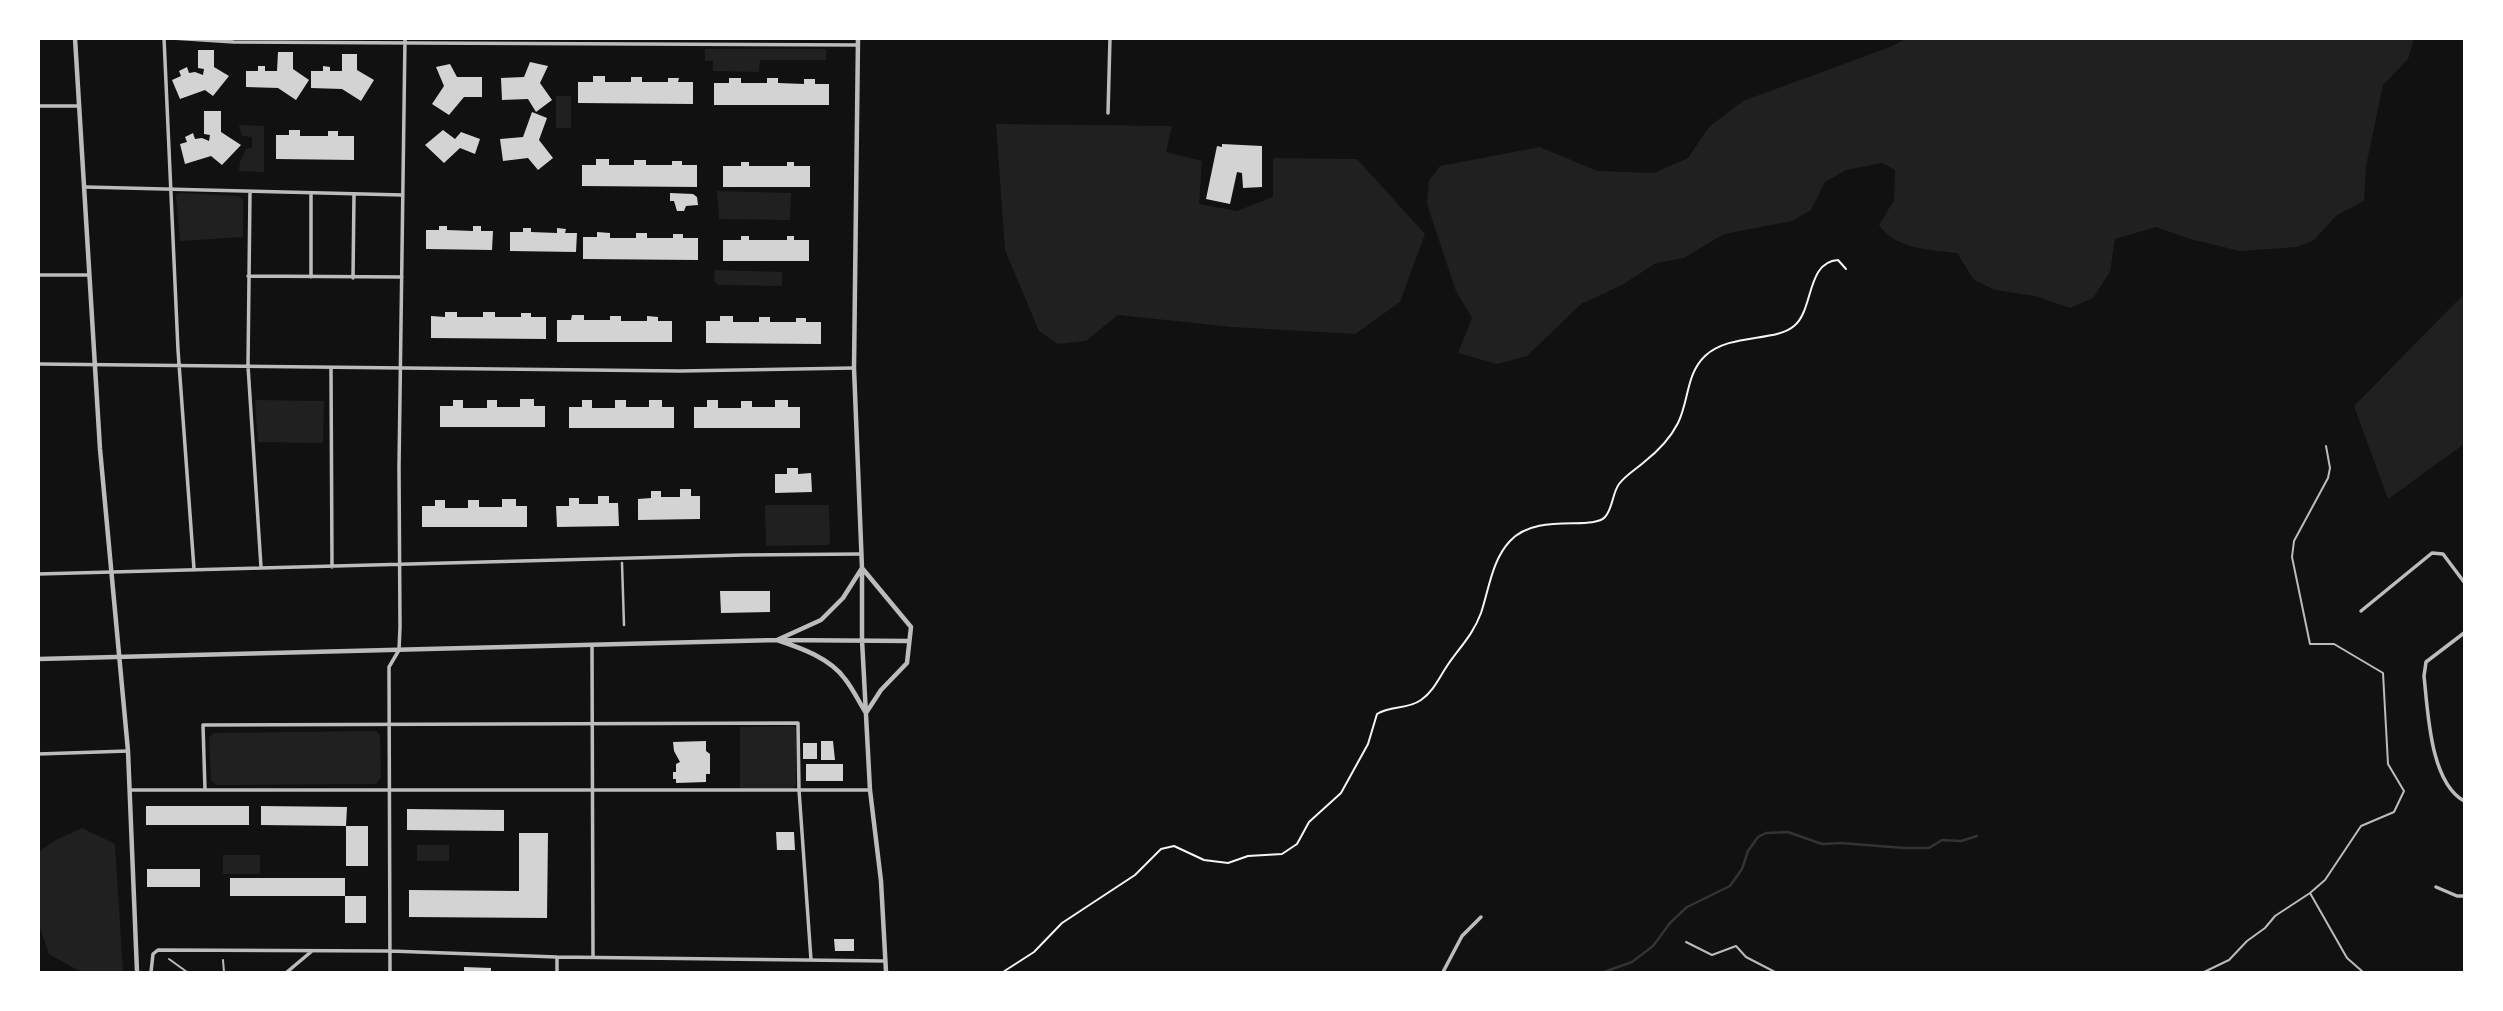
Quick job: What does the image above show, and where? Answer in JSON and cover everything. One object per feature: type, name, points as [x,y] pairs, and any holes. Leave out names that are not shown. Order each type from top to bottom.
[{"type":"street","points":[[75,38],[94,364],[128,751],[138,972]]},
{"type":"street","points":[[164,38],[179,365],[194,569]]},
{"type":"street","points":[[172,38],[858,41],[854,368],[862,568],[862,640],[870,790],[881,881],[886,972]]},
{"type":"street","points":[[1108,113],[1110,38]]},
{"type":"street","points":[[390,972],[389,667],[399,650],[405,41]]},
{"type":"street","points":[[38,106],[78,106]]},
{"type":"street","points":[[83,187],[403,195]]},
{"type":"street","points":[[250,192],[248,366],[261,567]]},
{"type":"street","points":[[311,193],[311,277]]},
{"type":"street","points":[[353,278],[354,194]]},
{"type":"street","points":[[38,275],[88,275]]},
{"type":"street","points":[[248,276],[402,278]]},
{"type":"street","points":[[38,364],[687,371],[854,368]]},
{"type":"street","points":[[331,368],[332,567]]},
{"type":"street","points":[[2361,611],[2432,553],[2443,554],[2465,582]]},
{"type":"street","points":[[38,574],[757,554],[861,554]]},
{"type":"street","points":[[622,562],[624,625]]},
{"type":"street","points":[[777,640],[821,620],[843,598],[862,568]]},
{"type":"street","points":[[862,568],[911,627],[908,663],[881,690],[866,713]]},
{"type":"street","points":[[2465,633],[2426,662],[2424,676],[2438,764],[2446,784],[2465,801]]},
{"type":"street","points":[[777,640],[801,648],[837,669],[866,713]]},
{"type":"street","points":[[38,659],[777,640],[909,641]]},
{"type":"street","points":[[592,645],[593,958]]},
{"type":"street","points":[[205,790],[203,725],[798,723],[799,790],[811,960]]},
{"type":"street","points":[[38,754],[128,751]]},
{"type":"street","points":[[130,790],[870,790]]},
{"type":"street","points":[[2436,887],[2457,896],[2465,896]]},
{"type":"street","points":[[1443,972],[1462,936],[1481,917]]},
{"type":"street","points":[[151,972],[153,954],[158,950],[390,951],[593,958],[885,961]]},
{"type":"street","points":[[287,972],[312,950]]},
{"type":"street","points":[[557,957],[557,972]]},
{"type":"lane","points":[[2203,972],[2229,960],[2275,916],[2311,893],[2325,880],[2361,827],[2394,812],[2404,791],[2388,764],[2383,673],[2334,644],[2311,643],[2292,557],[2294,541],[2328,478],[2330,468],[2326,446]]},
{"type":"lane","points":[[2311,893],[2347,958],[2363,972]]},
{"type":"lane","points":[[1686,942],[1712,955],[1736,946],[1746,957],[1775,972]]},
{"type":"lane","points":[[169,959],[187,972]]},
{"type":"lane","points":[[223,960],[224,972]]},
{"type":"path","points":[[1003,972],[1034,952],[1062,923],[1135,875],[1161,849],[1174,846],[1204,860],[1228,863],[1248,856],[1282,854],[1297,844],[1309,822],[1341,793],[1368,744],[1377,714],[1386,709],[1409,706],[1422,700],[1466,643],[1478,620],[1488,583],[1500,555],[1512,539],[1525,531],[1549,523],[1588,524],[1597,523],[1604,518],[1619,484],[1655,452],[1677,425],[1690,379],[1702,359],[1709,352],[1726,345],[1758,336],[1780,334],[1793,328],[1802,318],[1819,270],[1830,260],[1838,260],[1846,269]]},
{"type":"shaded area","points":[[1905,39],[2414,39],[2408,59],[2383,85],[2366,166],[2364,201],[2337,215],[2314,240],[2297,247],[2240,251],[2190,239],[2156,227],[2115,239],[2110,272],[2093,298],[2070,308],[2035,296],[1995,290],[1974,280],[1957,253],[1903,244],[1886,233],[1879,225],[1894,200],[1895,170],[1882,163],[1846,170],[1825,182],[1811,210],[1792,221],[1724,234],[1684,258],[1656,263],[1622,285],[1581,304],[1527,356],[1497,364],[1458,353],[1472,318],[1456,291],[1427,204],[1429,181],[1440,166],[1540,147],[1597,171],[1654,173],[1688,158],[1709,127],[1743,101],[1890,47]]},
{"type":"shaded area","points":[[705,49],[826,49],[826,60],[760,60],[759,72],[713,71],[713,61],[705,61]]},
{"type":"shaded area","points":[[556,96],[571,96],[571,128],[556,128]]},
{"type":"shaded area","points":[[996,124],[1172,126],[1166,152],[1202,161],[1199,204],[1237,211],[1273,197],[1273,158],[1357,159],[1425,234],[1400,302],[1355,334],[1232,327],[1118,315],[1086,341],[1058,344],[1039,331],[1005,250]]},
{"type":"shaded area","points":[[239,125],[264,126],[264,172],[239,171],[246,149],[252,148],[252,137],[242,136]]},
{"type":"shaded area","points":[[717,191],[791,193],[790,220],[719,219]]},
{"type":"shaded area","points":[[176,195],[239,196],[243,200],[243,237],[180,241]]},
{"type":"shaded area","points":[[715,270],[782,272],[782,286],[718,285],[714,281]]},
{"type":"shaded area","points":[[2464,294],[2464,444],[2388,499],[2354,406]]},
{"type":"shaded area","points":[[255,400],[324,401],[323,443],[258,442]]},
{"type":"shaded area","points":[[765,505],[829,505],[830,543],[766,546]]},
{"type":"shaded area","points":[[793,726],[796,729],[796,785],[792,789],[740,789],[740,727]]},
{"type":"shaded area","points":[[376,731],[380,735],[381,778],[376,784],[216,785],[211,780],[209,737],[214,733]]},
{"type":"shaded area","points":[[82,828],[115,844],[123,972],[81,972],[49,954],[39,925],[39,852],[54,841]]},
{"type":"shaded area","points":[[417,845],[449,845],[449,861],[417,861]]},
{"type":"shaded area","points":[[223,855],[260,855],[260,874],[223,874]]},
{"type":"building","points":[[198,50],[214,50],[214,67],[229,76],[213,96],[205,90],[180,99],[172,80],[181,76],[179,71],[187,67],[189,73],[203,75],[204,69],[198,68]]},
{"type":"building","points":[[278,52],[293,52],[293,69],[309,80],[296,100],[278,88],[246,87],[246,71],[258,71],[258,66],[265,66],[265,71],[277,71]]},
{"type":"building","points":[[342,54],[357,54],[357,70],[374,80],[361,101],[342,89],[311,88],[311,71],[323,71],[323,66],[330,67],[330,71],[342,71]]},
{"type":"building","points":[[530,62],[548,66],[540,83],[552,100],[536,112],[528,99],[502,100],[501,78],[524,77]]},
{"type":"building","points":[[450,64],[457,77],[482,77],[482,97],[464,97],[449,115],[432,104],[444,86],[436,67]]},
{"type":"building","points":[[593,76],[605,76],[605,82],[631,82],[631,77],[642,77],[642,82],[668,82],[668,78],[679,78],[678,82],[693,82],[693,104],[578,103],[578,82],[593,82]]},
{"type":"building","points":[[729,78],[741,78],[741,83],[767,83],[767,78],[778,78],[778,83],[804,84],[804,79],[815,79],[815,84],[829,84],[829,105],[714,105],[714,83],[729,83]]},
{"type":"building","points":[[204,111],[221,111],[221,132],[241,145],[222,165],[211,156],[185,164],[180,144],[187,142],[185,137],[193,133],[195,139],[209,141],[210,135],[204,134]]},
{"type":"building","points":[[532,112],[547,118],[539,140],[553,158],[538,170],[528,158],[503,161],[500,139],[523,137]]},
{"type":"building","points":[[289,130],[300,130],[300,136],[328,136],[328,131],[338,131],[338,136],[354,136],[354,160],[276,159],[276,135],[289,135]]},
{"type":"building","points":[[443,130],[455,139],[461,132],[480,139],[475,154],[460,148],[444,163],[425,145]]},
{"type":"building","points":[[1222,144],[1262,146],[1262,187],[1243,188],[1242,173],[1237,172],[1230,204],[1206,199],[1217,146],[1222,147]]},
{"type":"building","points":[[596,159],[609,159],[609,165],[634,165],[634,160],[646,160],[646,165],[672,165],[672,161],[682,161],[682,165],[697,165],[697,187],[582,186],[582,165],[596,165]]},
{"type":"building","points":[[741,162],[749,162],[749,166],[787,166],[787,162],[794,162],[794,166],[810,166],[810,187],[723,187],[723,166],[741,166]]},
{"type":"building","points":[[670,193],[693,194],[697,197],[698,205],[686,206],[684,211],[677,211],[674,201],[670,201]]},
{"type":"building","points":[[439,226],[447,226],[447,230],[473,231],[473,226],[481,226],[481,231],[493,231],[492,250],[426,249],[426,230],[439,230]]},
{"type":"building","points":[[523,228],[531,228],[531,232],[557,233],[557,228],[566,229],[565,233],[577,233],[576,252],[510,251],[510,232],[523,232]]},
{"type":"building","points":[[597,232],[610,233],[610,238],[636,238],[636,233],[647,233],[647,238],[673,238],[673,234],[683,234],[683,238],[698,238],[698,260],[583,259],[583,237],[597,237]]},
{"type":"building","points":[[741,236],[749,236],[749,240],[787,240],[787,236],[794,236],[794,240],[809,240],[809,261],[723,261],[723,240],[741,240]]},
{"type":"building","points":[[445,312],[457,312],[457,317],[483,317],[483,312],[495,312],[495,317],[521,317],[521,313],[531,313],[531,317],[546,317],[546,339],[431,338],[431,316],[445,317]]},
{"type":"building","points":[[572,315],[584,315],[584,320],[610,320],[610,316],[621,316],[621,321],[647,321],[647,316],[658,317],[658,321],[672,321],[672,342],[557,342],[557,320],[571,320]]},
{"type":"building","points":[[720,316],[733,316],[733,322],[759,322],[759,317],[770,317],[770,322],[796,322],[796,318],[806,318],[806,322],[821,322],[821,344],[706,343],[706,321],[720,321]]},
{"type":"building","points":[[520,399],[534,399],[534,406],[545,406],[545,427],[440,427],[440,406],[453,406],[453,400],[463,400],[463,408],[487,408],[487,400],[497,400],[497,407],[520,407]]},
{"type":"building","points":[[582,400],[592,400],[592,408],[615,408],[615,400],[626,400],[626,407],[649,407],[649,400],[662,400],[662,407],[674,407],[674,428],[569,428],[569,407],[582,407]]},
{"type":"building","points":[[707,400],[718,400],[718,408],[741,408],[741,401],[752,401],[752,407],[775,407],[775,400],[788,400],[788,407],[800,407],[800,428],[694,428],[694,407],[707,407]]},
{"type":"building","points":[[787,468],[798,468],[798,474],[811,473],[812,492],[775,493],[775,474],[787,474]]},
{"type":"building","points":[[680,489],[691,489],[691,496],[700,496],[700,519],[638,520],[638,499],[651,498],[651,491],[661,491],[661,497],[680,497]]},
{"type":"building","points":[[598,496],[609,496],[609,503],[618,503],[619,526],[557,527],[556,506],[569,506],[569,498],[579,498],[579,504],[598,504]]},
{"type":"building","points":[[502,499],[516,499],[516,506],[527,506],[527,527],[422,527],[422,506],[435,506],[435,500],[445,500],[445,508],[468,508],[468,500],[479,500],[479,507],[502,507]]},
{"type":"building","points":[[720,591],[770,591],[770,612],[721,613]]},
{"type":"building","points":[[706,741],[706,751],[710,754],[710,774],[706,774],[706,782],[676,783],[673,772],[676,772],[676,764],[680,762],[673,742]]},
{"type":"building","points":[[821,741],[833,741],[835,760],[821,760]]},
{"type":"building","points":[[803,743],[817,743],[817,759],[803,759]]},
{"type":"building","points":[[806,764],[843,764],[843,781],[806,781]]},
{"type":"building","points":[[146,806],[249,806],[249,825],[146,825]]},
{"type":"building","points":[[261,806],[347,807],[346,826],[261,825]]},
{"type":"building","points":[[407,809],[504,810],[504,831],[407,830]]},
{"type":"building","points":[[346,826],[368,826],[368,866],[346,866]]},
{"type":"building","points":[[776,832],[794,832],[795,850],[777,850]]},
{"type":"building","points":[[519,833],[548,833],[547,918],[409,917],[409,890],[519,891]]},
{"type":"building","points":[[147,869],[200,869],[200,887],[147,887]]},
{"type":"building","points":[[230,878],[345,878],[345,896],[230,896]]},
{"type":"building","points":[[345,896],[366,896],[366,923],[345,923]]},
{"type":"building","points":[[834,939],[854,939],[854,951],[835,951]]},
{"type":"building","points":[[464,967],[491,968],[491,972],[464,972]]},
{"type":"waterway","points":[[1604,972],[1632,962],[1653,946],[1670,923],[1687,907],[1730,886],[1742,869],[1748,851],[1758,837],[1766,833],[1788,832],[1822,844],[1904,848],[1929,848],[1942,840],[1961,841],[1977,836]]}]
